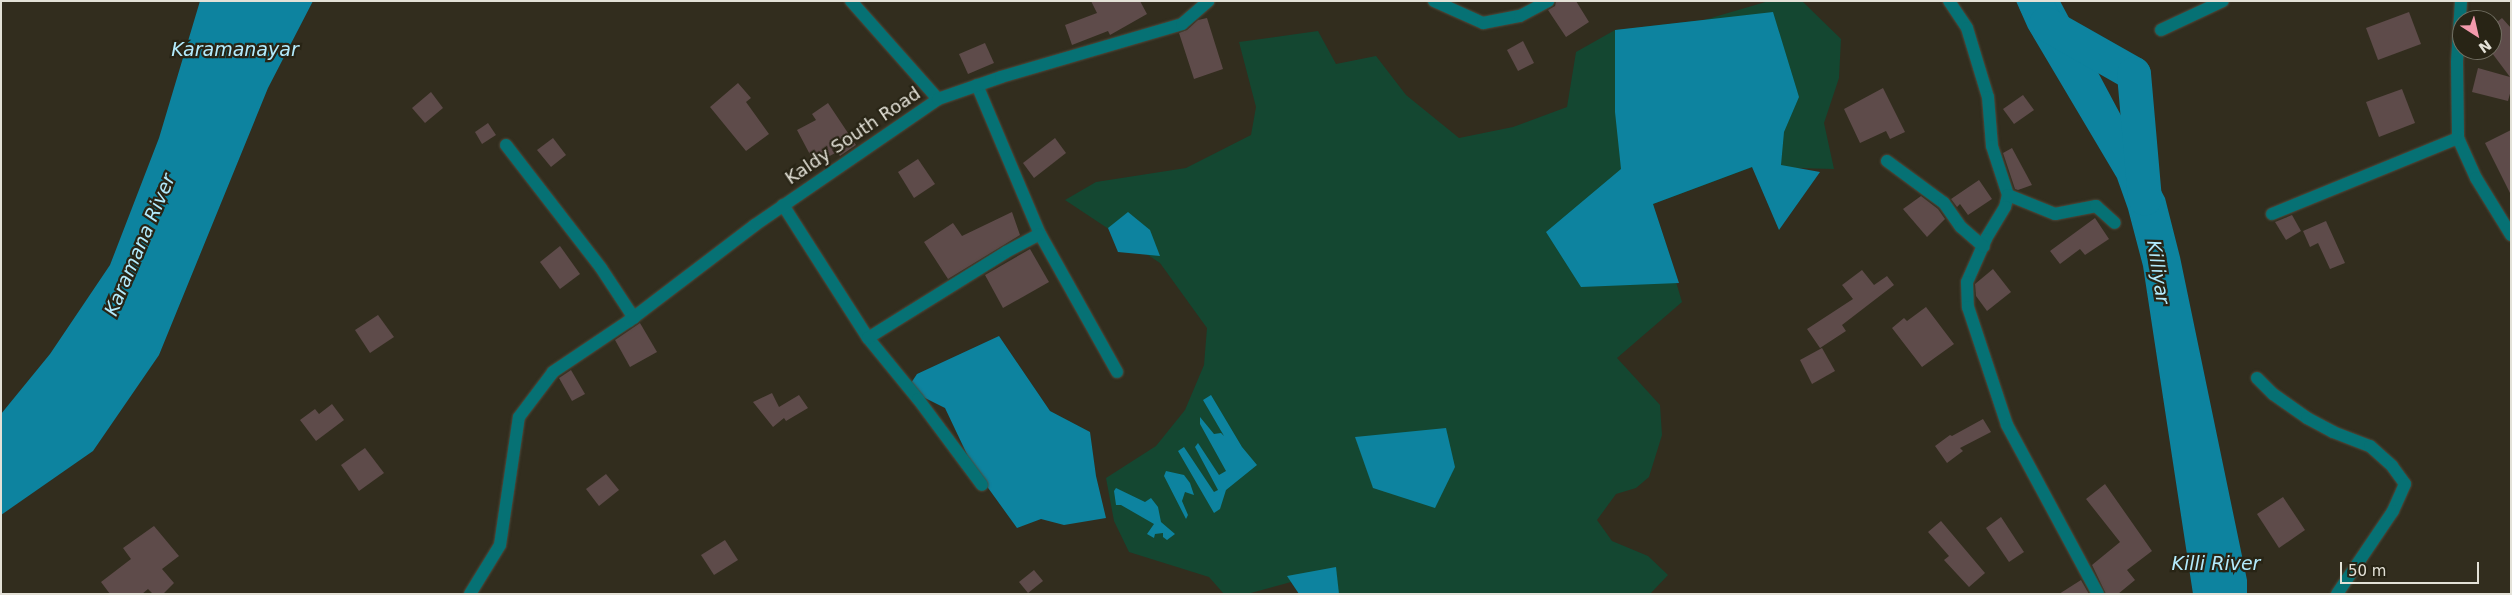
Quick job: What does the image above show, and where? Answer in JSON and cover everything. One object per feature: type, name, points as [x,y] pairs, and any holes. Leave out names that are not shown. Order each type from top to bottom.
[{"type":"street","points":[[851,1],[938,99]]},
{"type":"street","name":"Kaldy South Road","points":[[470,594],[500,545],[519,418],[553,372],[634,318],[783,205],[938,99],[977,85],[1182,24],[1208,1]]},
{"type":"street","points":[[1434,1],[1483,23],[1520,16],[1548,1]]},
{"type":"street","points":[[1948,1],[1967,28],[1988,98],[1992,146],[2008,195],[2005,207],[1967,282],[1968,307],[2006,425],[2098,594]]},
{"type":"street","points":[[2161,30],[2223,1]]},
{"type":"street","points":[[2461,1],[2457,62],[2458,138],[2476,178],[2511,235]]},
{"type":"street","points":[[977,85],[1040,234],[1117,372]]},
{"type":"street","points":[[2272,214],[2458,138]]},
{"type":"street","points":[[506,145],[601,268],[634,318]]},
{"type":"street","points":[[1887,161],[1944,203],[1961,227],[1984,247]]},
{"type":"street","points":[[2008,195],[2055,214],[2096,206],[2115,223]]},
{"type":"street","points":[[783,205],[868,338],[918,399],[982,484]]},
{"type":"street","points":[[868,338],[1006,252],[1040,234]]},
{"type":"street","points":[[2257,378],[2273,394],[2307,418],[2333,432],[2370,446],[2392,466],[2405,484],[2393,511],[2336,594]]},
{"type":"green space","points":[[1769,1],[1802,1],[1841,39],[1839,78],[1824,123],[1834,169],[1753,167],[1653,204],[1682,302],[1617,358],[1660,405],[1662,435],[1649,477],[1636,488],[1616,494],[1597,520],[1612,541],[1648,556],[1668,575],[1650,594],[1300,594],[1291,582],[1247,594],[1224,594],[1209,577],[1129,552],[1114,521],[1106,478],[1156,446],[1185,410],[1204,365],[1207,328],[1160,263],[1065,200],[1096,182],[1186,168],[1251,135],[1256,107],[1239,42],[1318,31],[1336,64],[1376,56],[1406,95],[1459,138],[1513,127],[1567,107],[1576,52],[1615,30],[1704,20]]},
{"type":"water","name":"Karamanayar","points":[[200,1],[313,1],[268,88],[159,355],[93,451],[1,515],[1,414],[50,354],[110,265],[159,138]]},
{"type":"water","name":"Killi River","points":[[2016,1],[2060,1],[2165,198],[2180,257],[2247,580],[2247,594],[2193,594],[2143,266],[2128,209],[2117,178],[2028,28]]},
{"type":"water","points":[[1773,12],[1799,97],[1784,132],[1781,165],[1820,172],[1779,230],[1752,167],[1653,204],[1679,283],[1581,287],[1546,232],[1621,169],[1615,112],[1615,30]]},
{"type":"water","points":[[1128,212],[1150,230],[1160,256],[1118,252],[1108,228]]},
{"type":"water","points":[[999,336],[1050,411],[1090,432],[1096,476],[1106,518],[1064,525],[1041,519],[1017,528],[973,467],[945,408],[907,389],[917,374]]},
{"type":"water","points":[[1211,395],[1242,447],[1257,465],[1226,490],[1220,509],[1214,513],[1178,451],[1184,447],[1214,492],[1218,490],[1195,447],[1198,443],[1219,475],[1226,471],[1200,424],[1200,417],[1214,434],[1221,433],[1224,436],[1203,400]]},
{"type":"water","points":[[1446,428],[1455,467],[1435,508],[1373,488],[1355,437]]},
{"type":"water","points":[[1166,471],[1184,475],[1190,483],[1194,495],[1185,492],[1182,501],[1188,515],[1186,519],[1164,476]]},
{"type":"water","points":[[1116,488],[1145,502],[1151,498],[1158,507],[1161,522],[1175,534],[1167,540],[1163,537],[1163,533],[1155,534],[1154,538],[1147,534],[1154,524],[1121,505],[1116,505],[1114,491]]},
{"type":"water","points":[[1336,567],[1339,594],[1299,594],[1287,576]]},
{"type":"building","points":[[1091,1],[1140,1],[1147,14],[1110,35],[1108,31],[1072,45],[1065,25],[1097,13]]},
{"type":"building","points":[[1556,1],[1576,1],[1589,22],[1566,37],[1548,10],[1555,6]]},
{"type":"building","points":[[2409,12],[2421,44],[2378,60],[2366,28]]},
{"type":"building","points":[[1207,18],[1223,69],[1194,79],[1179,33],[1187,30],[1198,20]]},
{"type":"building","points":[[2502,18],[2511,28],[2511,90],[2508,101],[2472,92],[2478,68],[2510,77],[2497,60],[2502,60]]},
{"type":"building","points":[[1523,41],[1534,63],[1518,71],[1507,50]]},
{"type":"building","points":[[985,43],[994,63],[968,74],[959,54]]},
{"type":"building","points":[[738,83],[751,98],[746,102],[769,134],[746,151],[710,107]]},
{"type":"building","points":[[1883,88],[1905,132],[1890,139],[1886,131],[1860,143],[1844,109]]},
{"type":"building","points":[[2402,89],[2415,123],[2379,137],[2366,102]]},
{"type":"building","points":[[431,92],[443,108],[425,123],[412,108]]},
{"type":"building","points":[[2023,95],[2034,110],[2014,124],[2003,109]]},
{"type":"building","points":[[828,103],[856,145],[840,156],[837,152],[815,164],[797,130],[816,120],[812,114]]},
{"type":"building","points":[[488,123],[496,135],[482,144],[475,132]]},
{"type":"building","points":[[2511,130],[2511,195],[2485,143]]},
{"type":"building","points":[[553,138],[566,155],[551,167],[537,150]]},
{"type":"building","points":[[1055,138],[1066,153],[1034,178],[1023,163]]},
{"type":"building","points":[[2012,148],[2032,185],[2018,190],[2015,189],[2003,153]]},
{"type":"building","points":[[918,159],[935,184],[914,198],[898,172]]},
{"type":"building","points":[[1979,180],[1992,199],[1968,215],[1960,204],[1957,207],[1951,199]]},
{"type":"building","points":[[1921,196],[1938,209],[1945,219],[1927,237],[1903,209]]},
{"type":"building","points":[[1012,212],[1020,235],[948,279],[924,242],[953,223],[962,236]]},
{"type":"building","points":[[2292,215],[2301,231],[2286,240],[2275,222]]},
{"type":"building","points":[[2095,218],[2109,239],[2085,255],[2080,249],[2060,264],[2050,251]]},
{"type":"building","points":[[2326,221],[2345,263],[2330,269],[2318,243],[2310,247],[2303,231]]},
{"type":"building","points":[[560,246],[580,274],[560,289],[540,262]]},
{"type":"building","points":[[1030,249],[1049,282],[1003,308],[985,275]]},
{"type":"building","points":[[1993,269],[2011,292],[1987,311],[1976,296],[1975,284]]},
{"type":"building","points":[[1862,270],[1874,285],[1887,276],[1894,285],[1842,325],[1846,331],[1820,348],[1807,329],[1853,299],[1842,285]]},
{"type":"building","points":[[1926,307],[1954,344],[1922,367],[1892,328],[1904,318],[1907,321]]},
{"type":"building","points":[[378,315],[394,337],[370,353],[355,330]]},
{"type":"building","points":[[640,323],[657,352],[630,367],[615,340]]},
{"type":"building","points":[[1822,348],[1835,371],[1812,384],[1800,360]]},
{"type":"building","points":[[571,370],[585,394],[572,401],[559,378]]},
{"type":"building","points":[[772,393],[779,407],[799,395],[808,408],[786,421],[784,418],[773,427],[753,402]]},
{"type":"building","points":[[332,404],[344,420],[316,441],[300,420],[315,409],[319,414]]},
{"type":"building","points":[[1983,419],[1991,432],[1960,448],[1963,451],[1947,463],[1935,446],[1950,435],[1952,436]]},
{"type":"building","points":[[365,448],[384,473],[359,491],[341,465]]},
{"type":"building","points":[[606,474],[619,490],[599,506],[586,489]]},
{"type":"building","points":[[2105,484],[2152,551],[2127,570],[2135,580],[2118,594],[2106,594],[2092,565],[2120,542],[2086,499]]},
{"type":"building","points":[[2283,497],[2305,530],[2279,548],[2257,514]]},
{"type":"building","points":[[2001,517],[2024,552],[2009,562],[1986,528]]},
{"type":"building","points":[[1941,521],[1985,573],[1969,587],[1944,560],[1949,556],[1928,532]]},
{"type":"building","points":[[154,526],[179,556],[162,569],[174,583],[163,594],[153,594],[148,589],[142,594],[110,594],[101,582],[131,559],[123,548]]},
{"type":"building","points":[[725,540],[738,560],[714,575],[701,555]]},
{"type":"building","points":[[1034,570],[1043,581],[1028,593],[1019,582]]},
{"type":"building","points":[[2081,580],[2089,594],[2059,594]]},
{"type":"waterway","name":"Killiyar","points":[[2035,1],[2046,24],[2134,74],[2145,199]]},
{"type":"water label","name":"Karamana River","points":[[140,245]]}]
